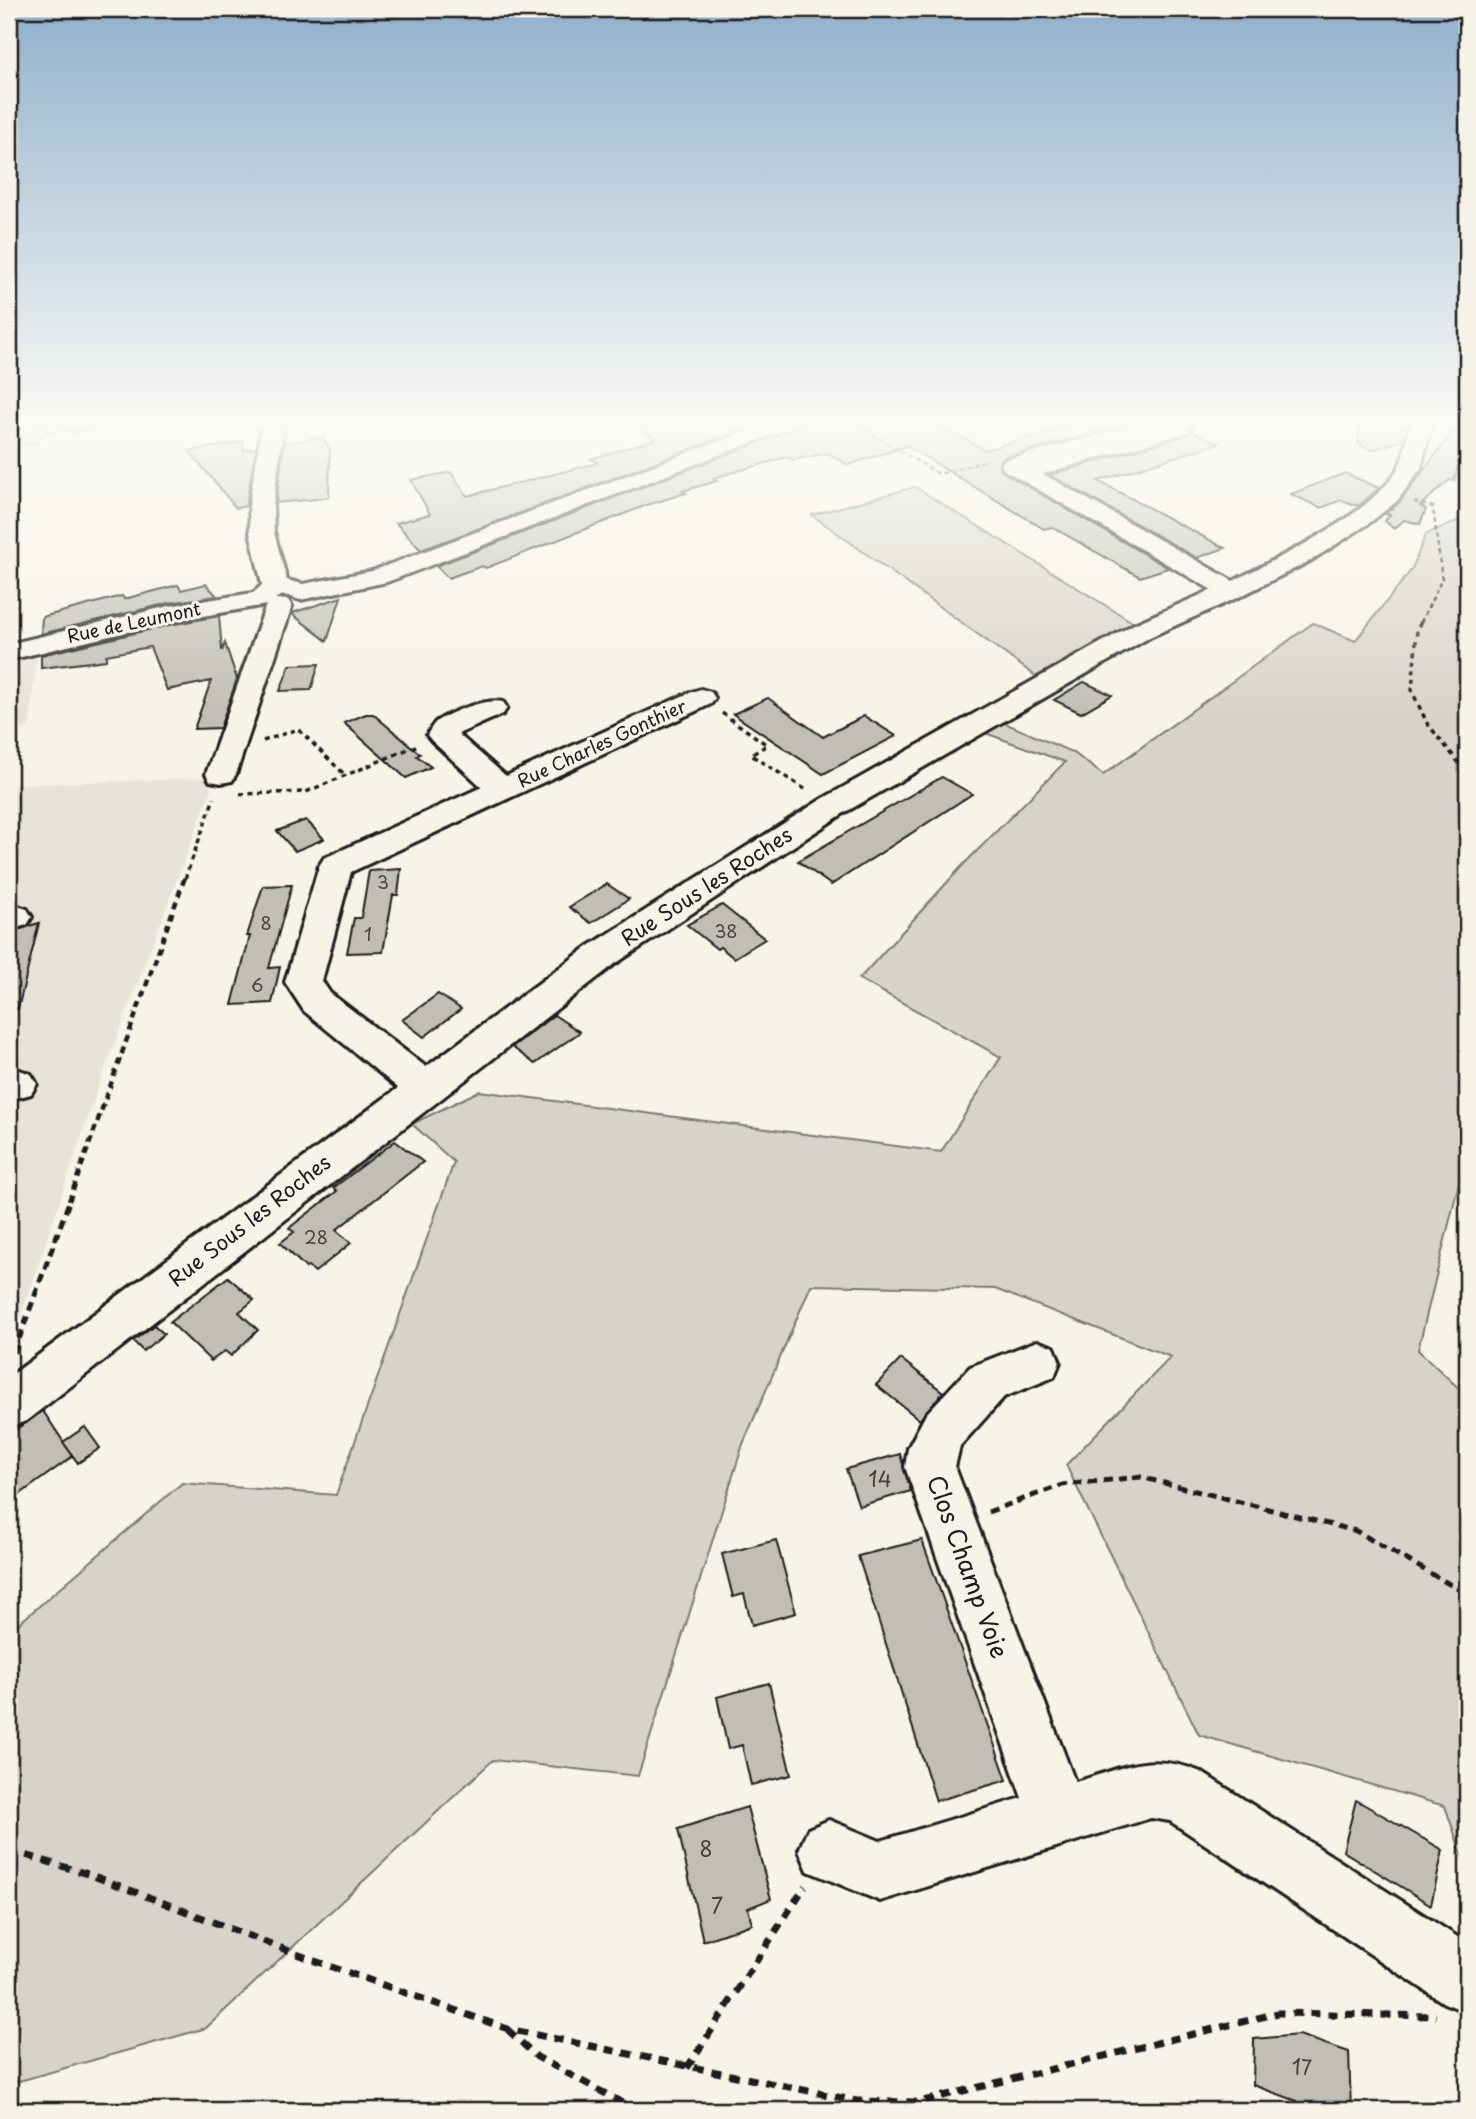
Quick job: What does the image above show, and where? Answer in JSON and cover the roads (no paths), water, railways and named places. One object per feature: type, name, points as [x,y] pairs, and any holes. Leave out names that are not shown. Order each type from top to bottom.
[{"type":"street","points":[[221,774],[279,596],[262,532],[262,521]]},
{"type":"street","name":"Rue de Leumont","points":[[9,652],[169,614],[378,577],[526,521]]},
{"type":"street","points":[[1110,521],[1233,591]]},
{"type":"street","name":"Rue Sous les Roches","points":[[9,1405],[602,954],[833,806],[1143,630],[1233,591],[1321,544],[1357,521]]},
{"type":"street","name":"Rue Charles Gonthier","points":[[424,1087],[317,1002],[303,982],[336,866],[701,698]]},
{"type":"street","name":"Rue Charles Gonthier","points":[[493,708],[446,728],[442,735],[503,790]]},
{"type":"street","name":"Clos Champ Voie","points":[[1037,1363],[987,1381],[943,1430],[933,1448],[930,1467],[1058,1817]]},
{"type":"street","points":[[829,1850],[880,1871],[1151,1789],[1180,1793],[1454,1998]]}]
